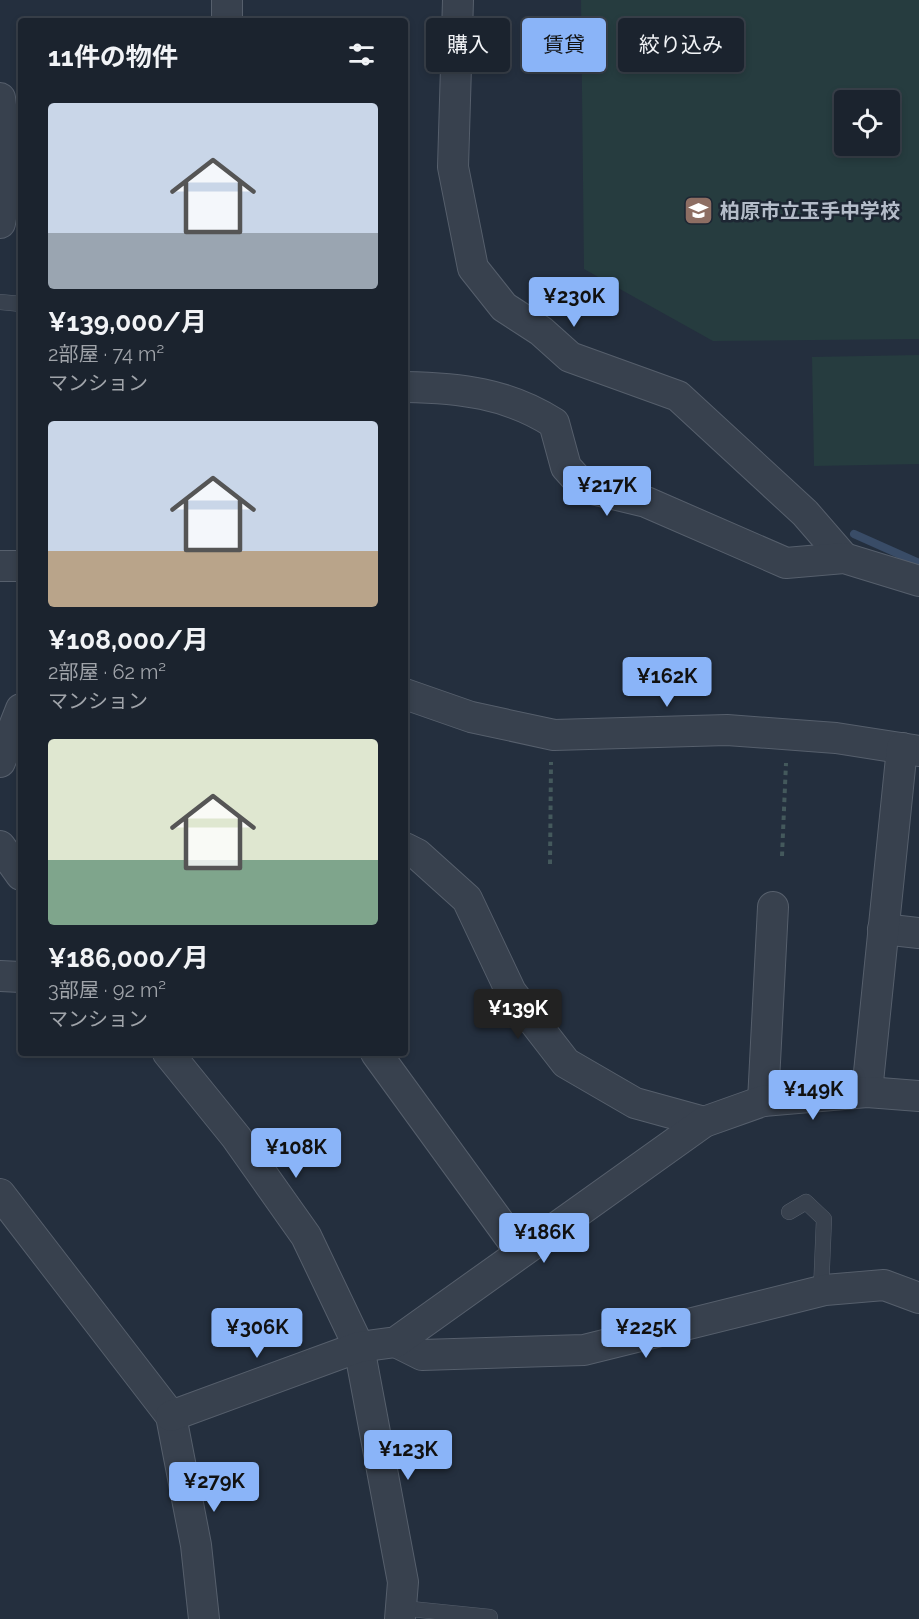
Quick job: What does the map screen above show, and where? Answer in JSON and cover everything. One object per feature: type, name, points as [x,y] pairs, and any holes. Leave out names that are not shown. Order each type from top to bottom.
[{"type":"street","points":[[227,0],[227,18]]},
{"type":"street","points":[[458,0],[453,167],[473,268],[504,307],[541,331],[570,357],[678,396],[805,513],[844,558]]},
{"type":"street","points":[[0,223],[5,197],[5,133],[8,105]]},
{"type":"street","points":[[408,387],[454,388],[528,406],[554,423],[566,467],[584,487],[646,502],[786,563],[844,558],[919,581]]},
{"type":"street","points":[[0,566],[18,566]]},
{"type":"street","points":[[408,695],[471,717],[551,735],[727,730],[836,738],[910,750],[883,929],[867,1092]]},
{"type":"street","points":[[0,762],[18,717]]},
{"type":"street","points":[[0,846],[18,871]]},
{"type":"street","points":[[408,850],[417,854],[467,899],[511,992],[566,1063],[635,1103],[704,1122]]},
{"type":"street","points":[[763,1101],[773,907]]},
{"type":"street","points":[[883,929],[919,933]]},
{"type":"street","points":[[0,976],[18,977]]},
{"type":"street","points":[[170,1056],[236,1137],[306,1236],[359,1347],[403,1582],[400,1614]]},
{"type":"street","points":[[378,1056],[520,1251]]},
{"type":"street","points":[[171,1416],[359,1347],[396,1342],[520,1251],[704,1122],[763,1101],[867,1092],[919,1096]]},
{"type":"street","points":[[0,1194],[171,1416],[196,1545],[204,1619]]},
{"type":"street","points":[[396,1342],[422,1355],[584,1350],[821,1291],[884,1285],[919,1298]]},
{"type":"lane","points":[[0,302],[18,304]]},
{"type":"lane","points":[[789,1212],[806,1202],[824,1219],[821,1291]]},
{"type":"lane","points":[[400,1614],[490,1617]]},
{"type":"path","points":[[782,856],[787,734]]},
{"type":"path","points":[[550,864],[551,735]]},
{"type":"green space","points":[[581,0],[919,0],[919,339],[713,341],[584,269],[582,72],[606,72],[606,18],[581,18]]},
{"type":"green space","points":[[919,355],[919,464],[814,466],[812,357]]},
{"type":"waterway","points":[[854,534],[919,563]]},
{"type":"place","name":"柏原市立玉手中学校","points":[[699,211]]}]
